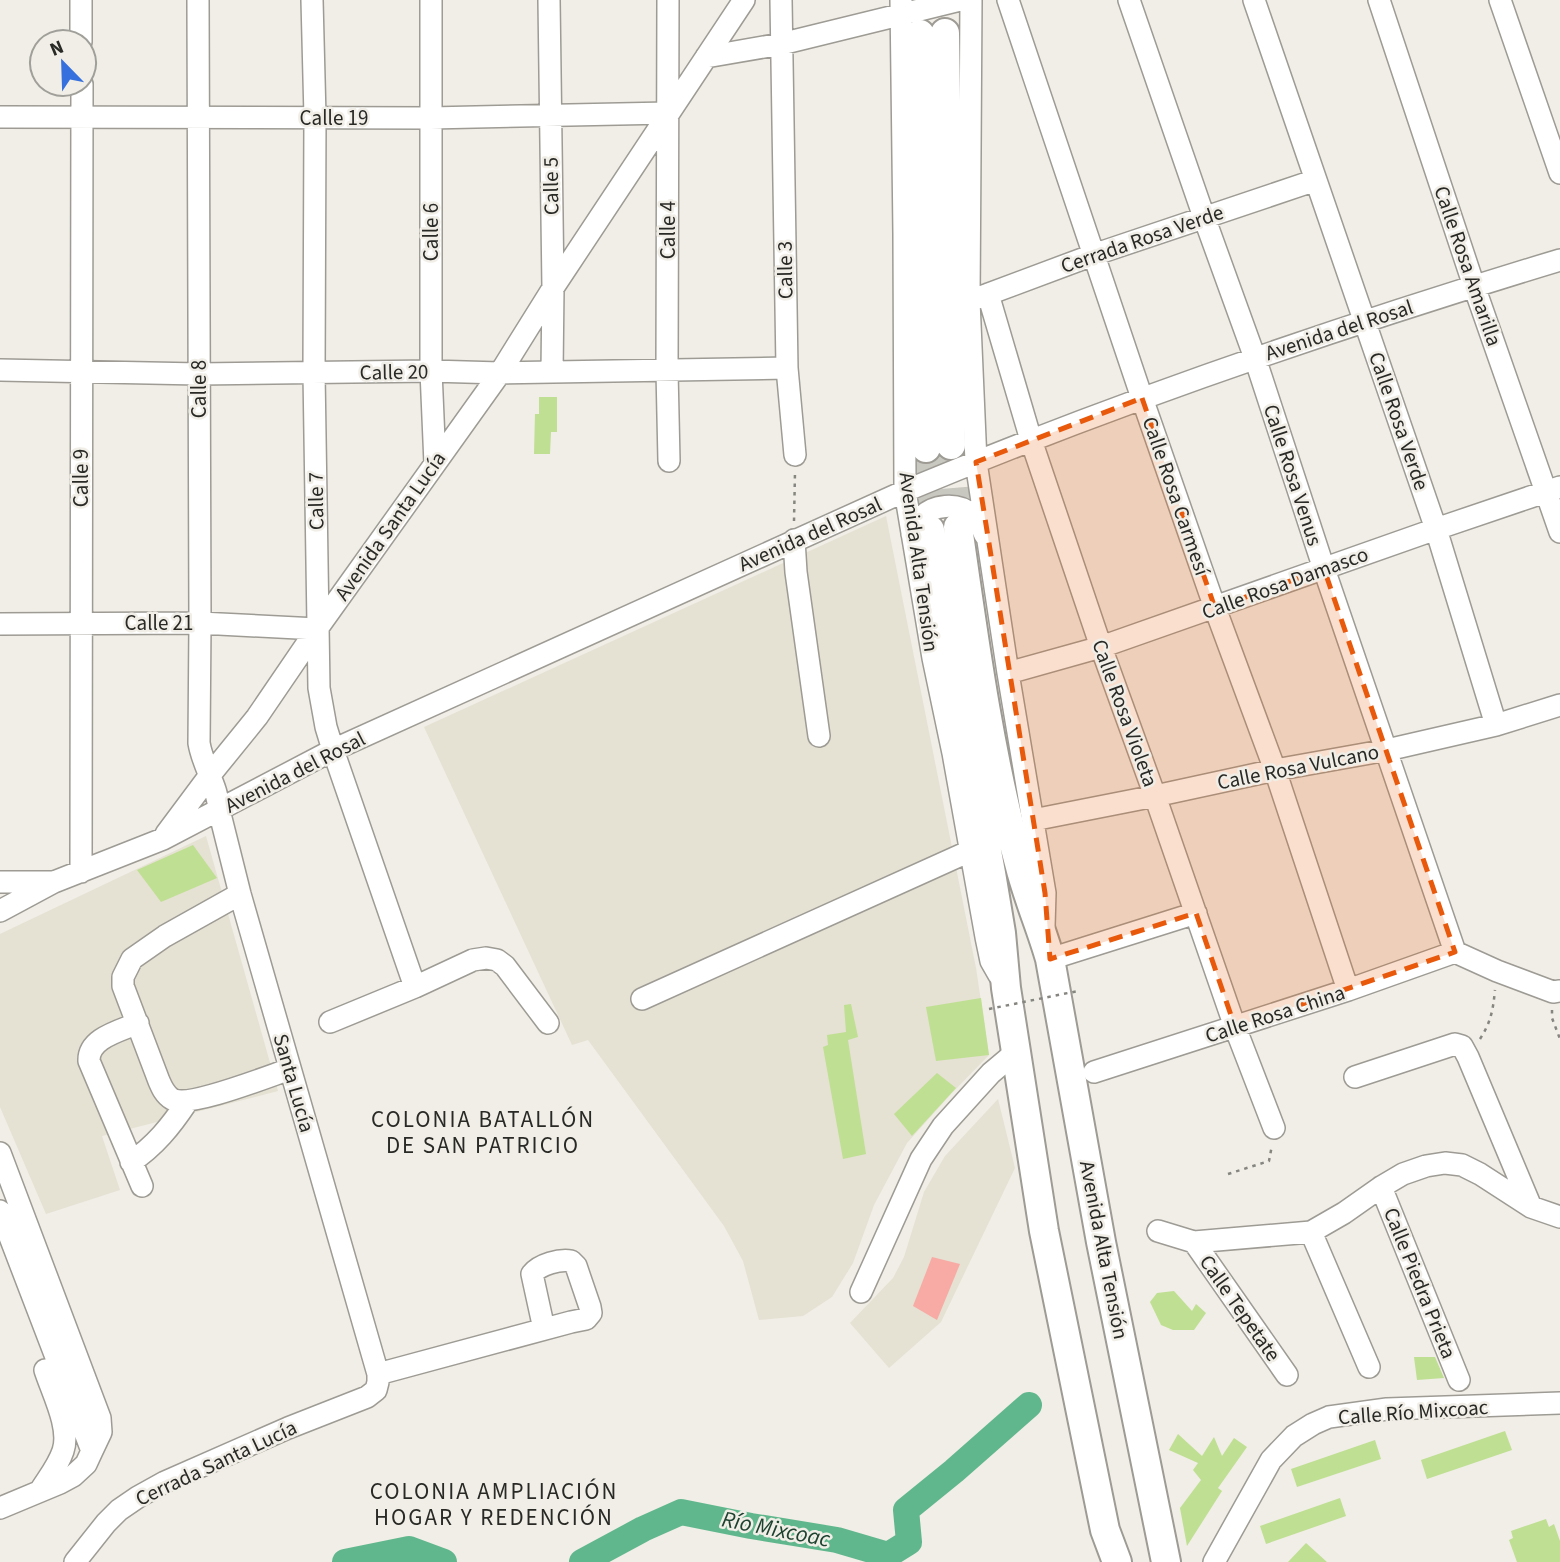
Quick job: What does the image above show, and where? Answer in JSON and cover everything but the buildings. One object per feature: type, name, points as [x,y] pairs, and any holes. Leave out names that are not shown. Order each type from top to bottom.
[{"type":"main road","name":"Avenida Alta Tensión","points":[[917,20],[938,447]]},
{"type":"main road","name":"Avenida Alta Tensión","points":[[933,531],[979,670],[1019,865],[1047,948],[1083,1079],[1101,1242],[1166,1562]]},
{"type":"main road","name":"Avenida Alta Tensión","points":[[933,531],[957,689],[1001,933],[997,998],[1016,1052],[1044,1231],[1105,1530],[1117,1562]]},
{"type":"main road","points":[[1160,1527],[1174,1562]]},
{"type":"main road","points":[[1105,1530],[1107,1562]]},
{"type":"street","points":[[81,0],[81,28]]},
{"type":"street","name":"Calle 8","points":[[198,0],[199,743],[210,775]]},
{"type":"street","name":"Calle 7","points":[[312,0],[319,688],[333,750],[415,987]]},
{"type":"street","name":"Calle 6","points":[[431,0],[431,371],[435,464]]},
{"type":"street","name":"Calle 5","points":[[549,0],[552,372]]},
{"type":"street","name":"Calle 4","points":[[668,0],[668,461]]},
{"type":"street","name":"Avenida Santa Lucía","points":[[163,839],[257,717],[500,373],[552,288],[744,0]]},
{"type":"street","name":"Calle 3","points":[[781,0],[787,368],[795,455]]},
{"type":"street","points":[[706,57],[917,20],[960,0]]},
{"type":"street","name":"Avenida Alta Tensión","points":[[971,0],[979,298],[975,462],[1045,893],[1047,948]]},
{"type":"street","name":"Calle Rosa Carmesí","points":[[1008,0],[1093,255],[1215,608],[1275,770],[1348,990]]},
{"type":"street","name":"Calle Rosa Venus","points":[[1129,0],[1255,358],[1455,952]]},
{"type":"street","name":"Calle Rosa Verde","points":[[1254,0],[1436,529],[1496,725]]},
{"type":"street","name":"Calle Rosa Amarilla","points":[[1379,0],[1474,286],[1553,490],[1560,532]]},
{"type":"street","points":[[1500,0],[1560,173]]},
{"type":"street","name":"Avenida Alta Tensión","points":[[917,20],[904,234],[905,491],[933,531],[933,658],[997,998]]},
{"type":"street","name":"Calle 9","points":[[81,872],[82,98]]},
{"type":"street","name":"Calle 19","points":[[0,117],[430,118],[668,113]]},
{"type":"street","name":"Cerrada Rosa Verde","points":[[979,298],[1093,255],[1316,180]]},
{"type":"street","name":"Avenida del Rosal","points":[[163,839],[333,750],[905,491],[1142,397],[1364,321],[1560,260]]},
{"type":"street","name":"Calle Rosa Violeta","points":[[979,298],[1235,1027],[1274,1128]]},
{"type":"street","name":"Calle 20","points":[[0,370],[199,374],[787,368]]},
{"type":"street","name":"Calle Rosa Damasco","points":[[1008,673],[1101,648],[1553,490]]},
{"type":"street","points":[[933,531],[916,525],[924,514],[935,508],[948,506],[961,508],[972,515],[986,537]]},
{"type":"street","points":[[794,540],[796,572],[820,736]]},
{"type":"street","name":"Calle 21","points":[[0,624],[200,623],[317,629]]},
{"type":"street","name":"Calle Rosa Vulcano","points":[[1033,820],[1275,770],[1387,750],[1496,725],[1560,705]]},
{"type":"street","name":"Santa Lucía","points":[[210,775],[240,894],[377,1382]]},
{"type":"street","points":[[0,911],[54,882],[163,839]]},
{"type":"street","points":[[642,999],[970,851]]},
{"type":"street","points":[[0,882],[54,882]]},
{"type":"street","points":[[240,894],[165,936],[132,959],[123,977],[123,986],[164,1091],[172,1099],[187,1102],[290,1069]]},
{"type":"street","points":[[1047,948],[1196,913]]},
{"type":"street","points":[[1455,952],[1497,971],[1556,992]]},
{"type":"street","name":"Calle Rosa China","points":[[1083,1079],[1455,952]]},
{"type":"street","points":[[330,1022],[473,960],[486,958],[505,966],[548,1023]]},
{"type":"street","points":[[138,1023],[96,1043],[89,1054],[89,1061],[142,1186]]},
{"type":"street","points":[[1355,1077],[1455,1044],[1462,1046],[1531,1207]]},
{"type":"street","points":[[861,1292],[921,1159],[943,1126],[991,1073],[1016,1052]]},
{"type":"street","points":[[131,1162],[161,1137],[187,1102]]},
{"type":"street","points":[[0,1153],[5,1211],[33,1237],[100,1418],[101,1432],[86,1464],[73,1476],[0,1508]]},
{"type":"street","points":[[1158,1231],[1194,1242],[1311,1232],[1403,1174],[1445,1163],[1462,1165],[1531,1207],[1560,1217]]},
{"type":"street","name":"Calle Piedra Prieta","points":[[1381,1187],[1459,1380]]},
{"type":"street","points":[[1311,1232],[1369,1367]]},
{"type":"street","name":"Calle Tepetate","points":[[1194,1242],[1287,1375]]},
{"type":"street","name":"Cerrada Santa Lucía","points":[[75,1562],[106,1522],[119,1510],[165,1482],[360,1401],[377,1382],[544,1329]]},
{"type":"street","points":[[40,1491],[58,1463],[65,1442],[62,1421],[45,1370]]},
{"type":"street","name":"Calle Río Mixcoac","points":[[1214,1562],[1271,1460],[1294,1436],[1312,1423],[1329,1417],[1387,1409],[1560,1403]]},
{"type":"path","points":[[794,540],[795,455]]},
{"type":"path","points":[[1468,1057],[1489,1026],[1494,1007],[1497,971]]},
{"type":"path","points":[[997,998],[1078,992]]},
{"type":"path","points":[[1556,992],[1552,1018],[1560,1039]]},
{"type":"path","points":[[1228,1174],[1269,1161],[1274,1128]]},
{"type":"highlighted area","points":[[1142,398],[1215,608],[1324,569],[1455,952],[1235,1027],[1196,913],[1050,959],[1045,893],[976,462]]},
{"type":"shaded area","points":[[886,516],[976,968],[989,1055],[907,1143],[874,1205],[853,1263],[832,1297],[803,1316],[759,1320],[743,1261],[724,1226],[588,1040],[572,1045],[424,727]]},
{"type":"shaded area","points":[[206,836],[278,1091],[102,1136],[120,1190],[46,1214],[0,1107],[0,934]]},
{"type":"shaded area","points":[[998,1099],[1015,1168],[941,1322],[889,1368],[850,1323],[893,1278],[904,1257],[924,1192],[945,1156]]},
{"type":"shaded area","points":[[932,1257],[960,1264],[937,1320],[913,1306]]},
{"type":"waterway","name":"Río Mixcoac","points":[[582,1562],[681,1512],[837,1540],[888,1555],[909,1542],[906,1510],[1029,1405]]},
{"type":"waterway","name":"Río Mixcoac","points":[[345,1562],[409,1549],[444,1562]]},
{"type":"tunnel","points":[[951,446],[958,527]]},
{"type":"tunnel","points":[[926,448],[930,530]]},
{"type":"district","name":"COLONIA BATALLÓN DE SAN PATRICIO","points":[[483,1132]]},
{"type":"district","name":"COLONIA AMPLIACIÓN HOGAR Y REDENCIÓN","points":[[494,1504]]}]
